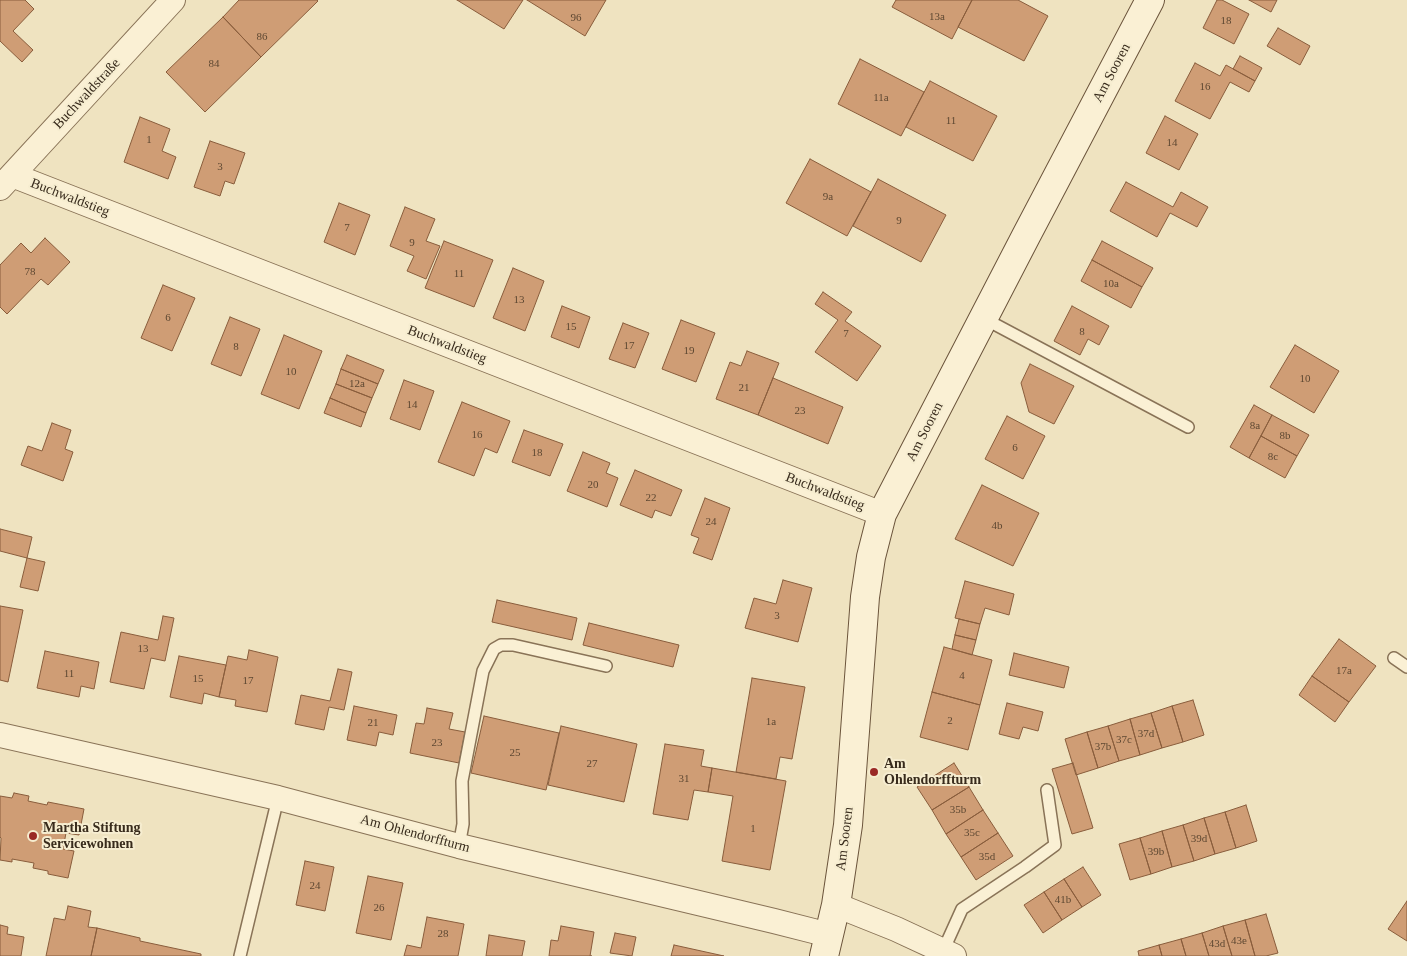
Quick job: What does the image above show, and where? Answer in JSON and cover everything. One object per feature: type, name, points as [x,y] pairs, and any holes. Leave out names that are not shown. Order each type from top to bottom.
[{"type":"street","name":"Buchwaldstraße","points":[[6,182],[173,0]]},
{"type":"street","name":"Am Sooren","points":[[827,946],[836,906],[848,825],[865,596],[871,557],[882,514],[1150,0]]},
{"type":"street","name":"Buchwaldstieg","points":[[6,182],[882,514]]},
{"type":"street","name":"Am Ohlendorffturm","points":[[0,735],[278,798],[459,846],[774,920],[827,946]]},
{"type":"street","points":[[836,906],[896,929],[948,954]]},
{"type":"lane","points":[[983,318],[1188,427]]},
{"type":"lane","points":[[459,846],[463,831],[462,782],[483,670],[494,649],[501,645],[513,645],[606,666]]},
{"type":"lane","points":[[1394,658],[1407,667]]},
{"type":"lane","points":[[948,954],[962,909],[1055,845],[1047,790]]},
{"type":"lane","points":[[240,956],[278,798]]},
{"type":"building","points":[[0,0],[25,0],[34,9],[13,31],[33,50],[22,62],[0,41]]},
{"type":"building","points":[[239,0],[318,1],[261,57],[223,17]]},
{"type":"building","points":[[457,0],[523,0],[504,29]]},
{"type":"building","points":[[527,0],[606,0],[585,36]]},
{"type":"building","points":[[896,0],[972,0],[952,39],[892,7]]},
{"type":"building","points":[[972,0],[1018,0],[1048,16],[1024,61],[958,27]]},
{"type":"building","points":[[1217,0],[1222,0],[1249,14],[1234,44],[1203,28]]},
{"type":"building","points":[[1249,0],[1277,0],[1271,12]]},
{"type":"building","points":[[223,17],[261,57],[205,112],[166,72]]},
{"type":"building","points":[[1278,28],[1310,46],[1300,65],[1267,46]]},
{"type":"building","points":[[1240,56],[1262,68],[1255,81],[1233,69]]},
{"type":"building","points":[[860,59],[924,92],[901,136],[838,104]]},
{"type":"building","points":[[1195,63],[1220,76],[1226,65],[1255,81],[1249,92],[1230,82],[1210,119],[1175,101]]},
{"type":"building","points":[[930,81],[997,116],[973,161],[906,127]]},
{"type":"building","points":[[1165,116],[1198,134],[1179,170],[1146,153]]},
{"type":"building","points":[[140,117],[170,129],[162,151],[176,157],[168,179],[124,162]]},
{"type":"building","points":[[210,141],[245,153],[234,184],[225,181],[220,196],[194,187]]},
{"type":"building","points":[[810,159],[871,192],[847,236],[786,203]]},
{"type":"building","points":[[878,179],[946,215],[921,262],[853,226]]},
{"type":"building","points":[[1126,182],[1173,207],[1181,192],[1208,207],[1197,227],[1170,213],[1157,237],[1110,211]]},
{"type":"building","points":[[339,203],[370,215],[355,255],[324,242]]},
{"type":"building","points":[[405,207],[435,219],[426,241],[440,246],[426,279],[407,271],[414,256],[390,246]]},
{"type":"building","points":[[45,238],[70,262],[48,285],[41,279],[7,314],[0,307],[0,265],[21,243],[31,253]]},
{"type":"building","points":[[444,241],[493,260],[474,307],[425,288]]},
{"type":"building","points":[[1102,241],[1153,268],[1142,287],[1092,260]]},
{"type":"building","points":[[1092,260],[1142,287],[1131,308],[1081,281]]},
{"type":"building","points":[[513,268],[544,281],[525,331],[493,318]]},
{"type":"building","points":[[163,285],[195,298],[172,351],[141,338]]},
{"type":"building","points":[[823,292],[852,312],[845,321],[881,346],[857,381],[815,352],[838,320],[815,304]]},
{"type":"building","points":[[562,306],[590,317],[579,348],[551,337]]},
{"type":"building","points":[[1072,306],[1109,326],[1099,345],[1088,339],[1080,355],[1054,341]]},
{"type":"building","points":[[230,317],[260,329],[241,376],[211,364]]},
{"type":"building","points":[[681,320],[715,333],[696,382],[662,369]]},
{"type":"building","points":[[623,323],[649,333],[635,368],[609,359]]},
{"type":"building","points":[[284,335],[322,351],[299,409],[261,394]]},
{"type":"building","points":[[1295,345],[1339,371],[1314,413],[1270,387]]},
{"type":"building","points":[[747,351],[779,363],[758,415],[716,399],[730,362],[741,366]]},
{"type":"building","points":[[347,355],[384,370],[378,384],[341,369]]},
{"type":"building","points":[[1030,364],[1074,386],[1054,424],[1029,412],[1021,383]]},
{"type":"building","points":[[341,369],[378,384],[372,398],[336,384]]},
{"type":"building","points":[[773,378],[843,407],[828,444],[758,415]]},
{"type":"building","points":[[404,380],[434,391],[420,430],[390,419]]},
{"type":"building","points":[[336,384],[372,398],[366,413],[330,398]]},
{"type":"building","points":[[330,398],[366,413],[361,427],[324,413]]},
{"type":"building","points":[[462,402],[510,421],[497,453],[485,448],[474,476],[438,462]]},
{"type":"building","points":[[1254,405],[1272,415],[1249,458],[1230,447]]},
{"type":"building","points":[[1272,415],[1309,435],[1297,456],[1261,436]]},
{"type":"building","points":[[1007,416],[1045,436],[1023,479],[985,459]]},
{"type":"building","points":[[52,423],[71,430],[65,449],[73,452],[63,481],[21,465],[28,446],[42,451]]},
{"type":"building","points":[[524,430],[563,444],[550,476],[512,462]]},
{"type":"building","points":[[1261,436],[1297,456],[1285,478],[1249,458]]},
{"type":"building","points":[[583,452],[610,463],[606,473],[618,478],[607,507],[567,491]]},
{"type":"building","points":[[635,470],[682,490],[671,516],[655,510],[652,518],[620,505]]},
{"type":"building","points":[[982,485],[1039,513],[1013,566],[955,539]]},
{"type":"building","points":[[705,498],[730,508],[712,560],[693,553],[699,538],[691,535]]},
{"type":"building","points":[[0,529],[32,537],[27,558],[0,551]]},
{"type":"building","points":[[27,558],[45,562],[38,591],[20,587]]},
{"type":"building","points":[[783,580],[812,588],[798,642],[745,628],[754,598],[776,604]]},
{"type":"building","points":[[965,581],[1014,594],[1009,615],[985,608],[980,624],[955,618]]},
{"type":"building","points":[[497,600],[577,618],[572,640],[492,622]]},
{"type":"building","points":[[0,606],[23,610],[8,682],[0,680]]},
{"type":"building","points":[[163,616],[174,618],[165,661],[151,658],[144,689],[110,682],[121,632],[158,640]]},
{"type":"building","points":[[959,619],[980,624],[976,640],[955,635]]},
{"type":"building","points":[[589,623],[679,645],[673,667],[583,645]]},
{"type":"building","points":[[955,635],[976,640],[972,655],[952,649]]},
{"type":"building","points":[[1339,639],[1376,666],[1349,702],[1312,676]]},
{"type":"building","points":[[944,647],[992,660],[980,705],[932,692]]},
{"type":"building","points":[[249,650],[278,657],[267,712],[235,706],[236,700],[219,697],[228,656],[247,660]]},
{"type":"building","points":[[45,651],[99,662],[94,689],[81,686],[79,697],[37,688]]},
{"type":"building","points":[[1014,653],[1069,667],[1064,688],[1009,675]]},
{"type":"building","points":[[179,656],[226,665],[219,697],[204,693],[202,704],[170,697]]},
{"type":"building","points":[[338,669],[352,672],[344,710],[329,707],[324,730],[295,724],[301,695],[330,701]]},
{"type":"building","points":[[1312,676],[1349,702],[1335,722],[1299,695]]},
{"type":"building","points":[[752,678],[805,687],[792,759],[780,757],[776,779],[736,772]]},
{"type":"building","points":[[932,692],[980,705],[968,750],[920,737]]},
{"type":"building","points":[[1193,700],[1204,735],[1183,742],[1172,706]]},
{"type":"building","points":[[1007,703],[1043,712],[1038,731],[1023,727],[1019,739],[999,734]]},
{"type":"building","points":[[354,706],[397,715],[393,735],[379,732],[376,746],[347,740]]},
{"type":"building","points":[[1172,706],[1183,742],[1162,748],[1151,713]]},
{"type":"building","points":[[427,708],[453,713],[449,729],[465,732],[459,763],[410,753],[416,723],[424,724]]},
{"type":"building","points":[[1151,713],[1162,748],[1140,755],[1130,719]]},
{"type":"building","points":[[484,716],[559,733],[546,790],[471,773]]},
{"type":"building","points":[[1130,719],[1140,755],[1119,761],[1108,726]]},
{"type":"building","points":[[561,726],[637,744],[624,802],[548,785]]},
{"type":"building","points":[[1108,726],[1119,761],[1098,768],[1087,732]]},
{"type":"building","points":[[1087,732],[1098,768],[1076,775],[1065,739]]},
{"type":"building","points":[[665,744],[704,750],[701,766],[712,768],[708,792],[694,790],[688,820],[653,814]]},
{"type":"building","points":[[954,763],[969,787],[932,810],[917,787]]},
{"type":"building","points":[[1073,763],[1093,828],[1072,834],[1052,769]]},
{"type":"building","points":[[712,768],[786,781],[770,870],[722,861],[733,796],[708,792]]},
{"type":"building","points":[[969,787],[983,810],[946,834],[932,810]]},
{"type":"building","name":"Martha Stiftung Servicewohnen","points":[[14,793],[29,796],[28,801],[47,805],[48,802],[84,809],[79,835],[66,833],[63,849],[74,851],[68,878],[48,874],[48,871],[33,868],[34,863],[12,859],[12,862],[0,860],[0,796],[12,798]]},
{"type":"building","points":[[1246,805],[1257,841],[1236,848],[1225,812]]},
{"type":"building","points":[[983,810],[998,833],[961,857],[946,834]]},
{"type":"building","points":[[1225,812],[1236,848],[1215,854],[1204,818]]},
{"type":"building","points":[[1204,818],[1215,854],[1194,861],[1183,825]]},
{"type":"building","points":[[1183,825],[1194,861],[1172,867],[1162,831]]},
{"type":"building","points":[[1162,831],[1172,867],[1151,874],[1140,838]]},
{"type":"building","points":[[998,833],[1013,856],[976,880],[961,857]]},
{"type":"building","points":[[1140,838],[1151,874],[1130,880],[1119,844]]},
{"type":"building","points":[[305,861],[334,867],[325,911],[296,905]]},
{"type":"building","points":[[1083,867],[1101,895],[1082,907],[1064,879]]},
{"type":"building","points":[[368,876],[403,883],[391,940],[356,933]]},
{"type":"building","points":[[1064,879],[1082,907],[1062,920],[1044,892]]},
{"type":"building","points":[[1044,892],[1062,920],[1043,933],[1024,905]]},
{"type":"building","points":[[1407,901],[1407,941],[1388,929]]},
{"type":"building","points":[[68,906],[91,911],[88,927],[97,928],[91,956],[46,956],[54,918],[65,920]]},
{"type":"building","points":[[1266,914],[1278,953],[1255,956],[1245,920]]},
{"type":"building","points":[[427,917],[464,924],[458,956],[404,956],[407,945],[421,948]]},
{"type":"building","points":[[1245,920],[1255,956],[1232,956],[1223,926]]},
{"type":"building","points":[[0,925],[8,927],[7,934],[24,937],[21,956],[0,956]]},
{"type":"building","points":[[561,926],[594,932],[590,956],[549,956],[551,940],[558,941]]},
{"type":"building","points":[[1223,926],[1232,956],[1209,956],[1202,933]]},
{"type":"building","points":[[97,928],[140,938],[140,941],[201,954],[201,956],[91,956]]},
{"type":"building","points":[[615,933],[636,937],[632,956],[610,953]]},
{"type":"building","points":[[1202,933],[1209,956],[1186,956],[1181,939]]},
{"type":"building","points":[[489,935],[525,941],[522,956],[486,956]]},
{"type":"building","points":[[1181,939],[1186,956],[1162,956],[1159,945]]},
{"type":"building","points":[[674,945],[724,956],[671,956]]},
{"type":"building","points":[[1159,945],[1162,956],[1139,956],[1138,951]]},
{"type":"place","name":"Am Ohlendorffturm","points":[[874,772]]},
{"type":"place","name":"Martha Stiftung Servicewohnen","points":[[33,836]]}]
